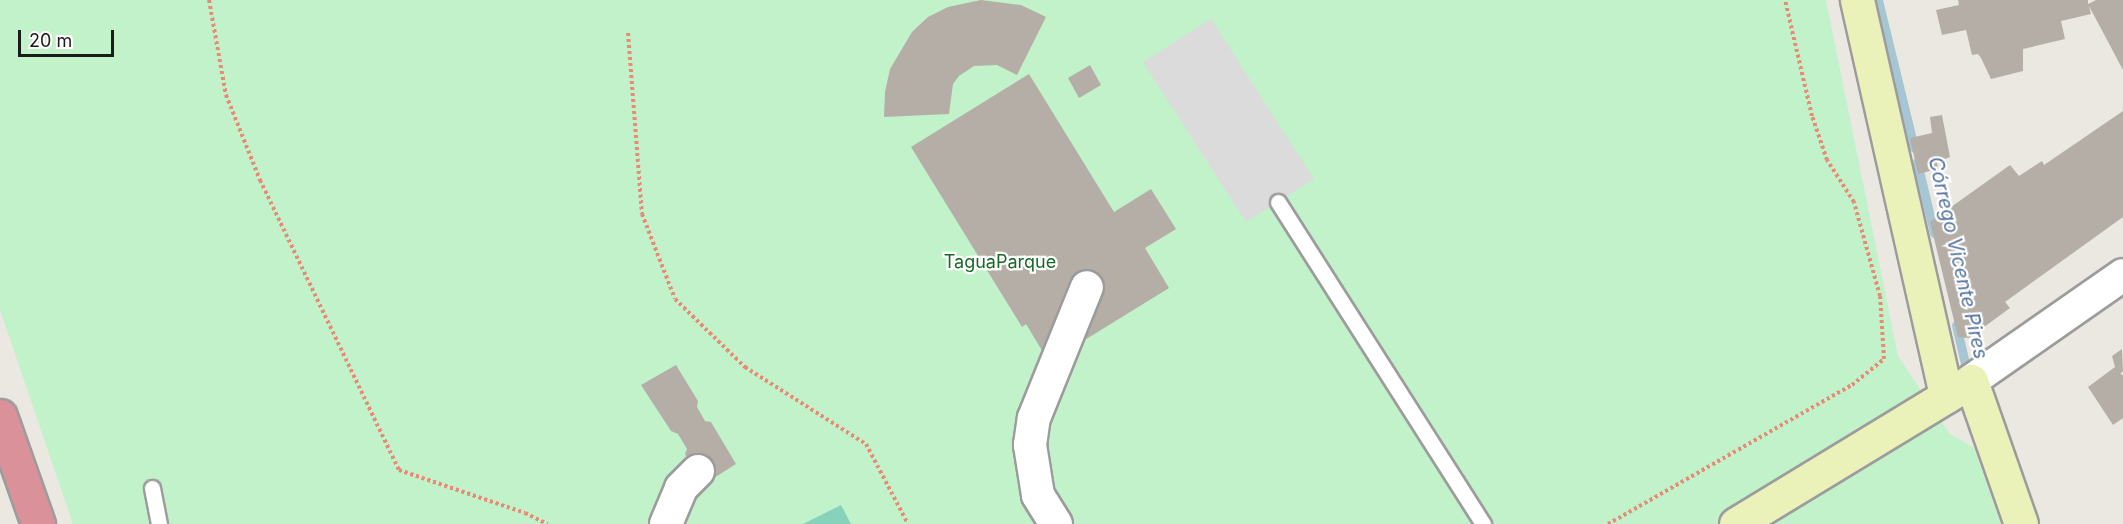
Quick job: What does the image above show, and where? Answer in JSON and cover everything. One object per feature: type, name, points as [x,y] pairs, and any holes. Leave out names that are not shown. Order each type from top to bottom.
[{"type":"highway","points":[[0,416],[38,524]]},
{"type":"highway","points":[[0,494],[16,461]]},
{"type":"street","points":[[1857,0],[1958,389],[2021,524]]},
{"type":"street","points":[[1736,524],[1958,389],[2123,275]]},
{"type":"street","points":[[1056,524],[1038,495],[1030,445],[1034,418],[1087,287]]},
{"type":"street","points":[[666,524],[681,488],[698,471]]},
{"type":"lane","points":[[1278,202],[1484,524]]},
{"type":"lane","points":[[152,488],[159,524]]},
{"type":"path","points":[[209,0],[226,94],[256,169],[399,470],[525,513],[548,524]]},
{"type":"path","points":[[1608,524],[1852,385],[1884,359],[1885,341],[1877,285],[1854,202],[1827,160],[1812,116],[1785,0]]},
{"type":"path","points":[[628,33],[642,214],[675,299],[746,367],[866,444],[908,524]]},
{"type":"green space","name":"TaguaParque","points":[[0,0],[1826,0],[1898,356],[1949,433],[1974,448],[2001,524],[73,524],[0,310]]},
{"type":"green space","points":[[841,505],[851,524],[803,524]]},
{"type":"shaded area","points":[[1211,19],[1314,179],[1246,222],[1143,62]]},
{"type":"building","points":[[981,0],[1021,5],[1046,17],[1017,75],[997,65],[974,66],[959,76],[953,84],[949,114],[884,117],[885,92],[890,69],[912,32],[928,17],[948,7]]},
{"type":"building","points":[[1958,0],[2088,0],[2088,4],[2096,0],[2123,0],[2123,70],[2089,6],[2091,14],[2061,21],[2065,39],[2023,49],[2023,71],[1991,79],[1978,54],[1972,55],[1966,30],[1942,35],[1936,10],[1959,5]]},
{"type":"building","points":[[1090,65],[1101,85],[1079,98],[1068,78]]},
{"type":"building","points":[[1029,74],[1114,212],[1151,189],[1176,229],[1145,248],[1169,288],[1049,362],[1026,324],[1022,327],[911,147]]},
{"type":"building","points":[[2123,111],[2123,217],[2005,302],[2010,308],[1969,338],[1958,337],[1930,222],[2010,165],[2019,176],[2042,161],[2044,165]]},
{"type":"building","points":[[1942,115],[1950,157],[1937,162],[1938,169],[1918,174],[1910,138],[1932,133],[1930,117]]},
{"type":"building","points":[[2122,349],[2123,371],[2120,374],[2123,375],[2123,418],[2113,425],[2088,387],[2115,367],[2112,356]]},
{"type":"building","points":[[676,365],[698,401],[697,407],[705,421],[711,422],[736,464],[706,483],[685,454],[687,449],[678,434],[671,431],[641,385]]},
{"type":"waterway","name":"Córrego Vicente Pires","points":[[1878,0],[1914,148]]},
{"type":"waterway","name":"Córrego Vicente Pires","points":[[1917,162],[1934,233]]},
{"type":"waterway","name":"Córrego Vicente Pires","points":[[1956,325],[1968,376]]}]
